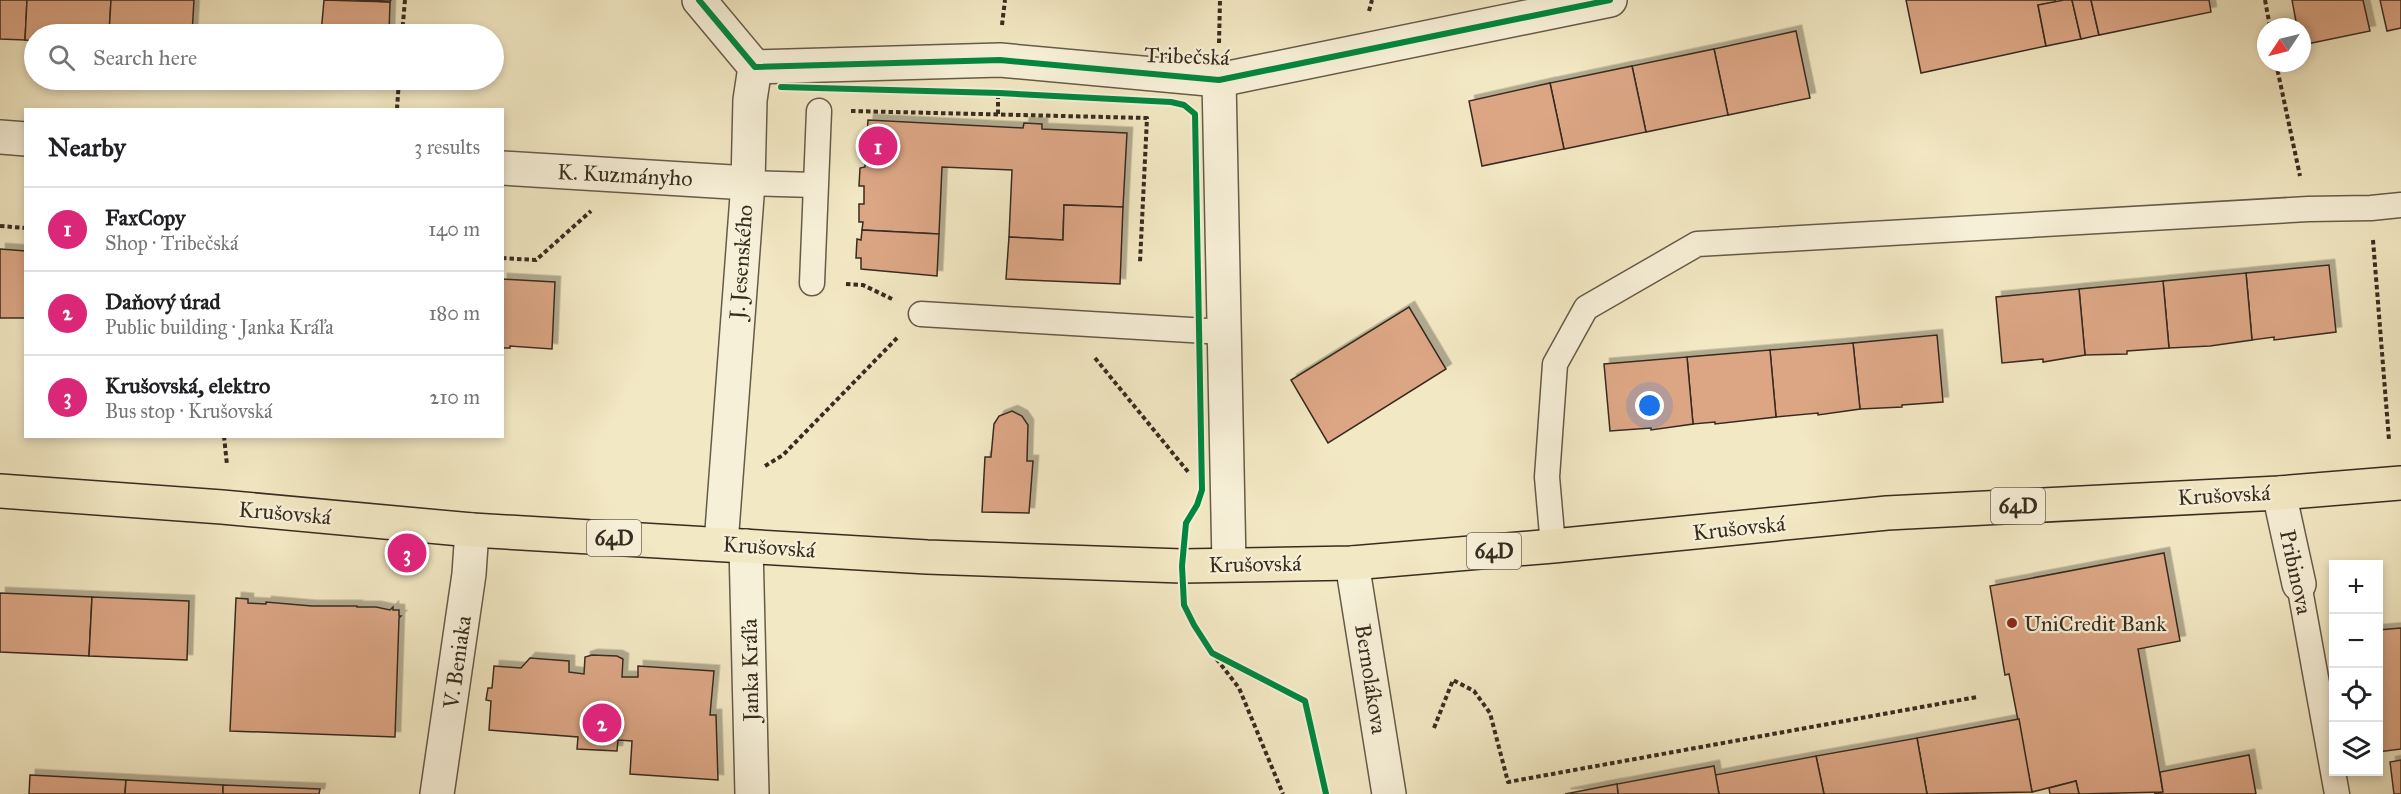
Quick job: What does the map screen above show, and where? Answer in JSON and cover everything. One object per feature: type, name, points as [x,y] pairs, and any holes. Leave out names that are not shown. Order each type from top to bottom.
[{"type":"main road","name":"Krušovská","points":[[0,491],[222,507],[472,530],[939,557],[1182,566],[1352,563],[1887,513],[2278,493],[2401,483]]},
{"type":"street","points":[[699,0],[755,67]]},
{"type":"street","name":"Tribečská","points":[[755,67],[1000,60],[1219,80],[1610,0]]},
{"type":"street","name":"J. Jesenského","points":[[734,545],[750,100],[755,67]]},
{"type":"street","points":[[1219,80],[1229,564]]},
{"type":"street","points":[[0,137],[24,139]]},
{"type":"street","name":"K. Kuzmányho","points":[[504,168],[748,183]]},
{"type":"street","name":"Pribinova","points":[[2278,493],[2299,584]]},
{"type":"street","name":"V. Beniaka","points":[[438,794],[470,574],[472,530]]},
{"type":"street","name":"Janka Kráľa","points":[[734,545],[752,794]]},
{"type":"street","name":"Bernolákova","points":[[1352,563],[1389,794]]},
{"type":"lane","points":[[812,283],[819,111]]},
{"type":"lane","points":[[748,183],[815,185]]},
{"type":"lane","points":[[1553,546],[1547,477],[1556,364],[1586,308],[1697,244],[2308,208],[2401,206]]},
{"type":"lane","points":[[921,314],[1224,332]]},
{"type":"lane","name":"Pribinova","points":[[2299,584],[2337,794]]},
{"type":"path","points":[[403,24],[405,0]]},
{"type":"path","points":[[1001,28],[1005,0]]},
{"type":"path","points":[[2265,0],[2268,18]]},
{"type":"path","points":[[2278,72],[2308,208]]},
{"type":"path","points":[[397,108],[398,90]]},
{"type":"path","points":[[987,93],[1010,94]]},
{"type":"path","points":[[998,114],[999,93]]},
{"type":"path","points":[[819,111],[1147,117],[1140,262]]},
{"type":"path","points":[[504,258],[536,260],[600,204]]},
{"type":"path","points":[[2371,208],[2389,440]]},
{"type":"path","points":[[0,226],[24,228]]},
{"type":"path","points":[[763,467],[783,455],[921,314]]},
{"type":"path","points":[[1066,323],[1194,481]]},
{"type":"path","points":[[224,438],[226,465]]},
{"type":"path","points":[[1206,644],[1239,688],[1283,794]]},
{"type":"path","points":[[1212,653],[1233,664]]},
{"type":"path","points":[[1434,728],[1453,680],[1474,691],[1490,713],[1508,782],[1977,697]]},
{"type":"building","points":[[0,0],[27,0],[24,40],[0,39]]},
{"type":"building","points":[[27,0],[111,0],[110,24],[26,24]]},
{"type":"building","points":[[111,0],[194,0],[193,24],[110,24]]},
{"type":"building","points":[[324,0],[390,2],[389,24],[322,24]]},
{"type":"building","points":[[354,0],[391,0],[390,2]]},
{"type":"building","points":[[1906,0],[2055,0],[2056,2],[2038,5],[2046,46],[1921,73]]},
{"type":"building","points":[[2072,0],[2081,39],[2046,46],[2038,5]]},
{"type":"building","points":[[2072,0],[2091,0],[2099,35],[2081,39]]},
{"type":"building","points":[[2091,0],[2209,0],[2211,12],[2099,35]]},
{"type":"building","points":[[2292,0],[2363,0],[2370,31],[2311,43],[2311,18],[2295,18]]},
{"type":"building","points":[[2380,0],[2401,0],[2401,28],[2387,31]]},
{"type":"building","points":[[1796,31],[1810,98],[1728,115],[1714,49]]},
{"type":"building","points":[[1714,49],[1728,115],[1646,132],[1632,66]]},
{"type":"building","points":[[1632,66],[1646,132],[1564,149],[1550,83]]},
{"type":"building","points":[[1550,83],[1564,149],[1482,166],[1469,101]]},
{"type":"building","points":[[868,120],[1023,128],[1024,123],[1042,124],[1042,129],[1127,133],[1123,207],[1064,205],[1063,240],[1009,237],[1012,170],[942,167],[939,234],[862,230],[863,222],[859,222],[859,204],[864,204],[864,186],[859,186],[860,168],[865,167]]},
{"type":"building","points":[[1064,205],[1123,207],[1120,284],[1006,279],[1009,237],[1063,240]]},
{"type":"building","points":[[862,230],[939,234],[937,276],[861,269],[861,258],[856,258],[857,239],[861,240]]},
{"type":"building","points":[[0,249],[24,251],[24,318],[0,318]]},
{"type":"building","points":[[2329,265],[2336,332],[2274,340],[2274,337],[2252,340],[2246,273]]},
{"type":"building","points":[[2246,273],[2252,340],[2210,346],[2169,348],[2163,281]]},
{"type":"building","points":[[504,279],[555,282],[552,349],[510,346],[510,348],[504,348]]},
{"type":"building","points":[[2163,281],[2169,348],[2127,351],[2127,354],[2085,355],[2079,289]]},
{"type":"building","points":[[2079,289],[2085,355],[2043,362],[2043,359],[2002,363],[1996,297]]},
{"type":"building","points":[[1409,307],[1446,369],[1328,443],[1291,380]]},
{"type":"building","points":[[1937,335],[1943,402],[1860,409],[1853,343]]},
{"type":"building","points":[[1853,343],[1860,409],[1818,415],[1818,413],[1776,417],[1770,350]]},
{"type":"building","points":[[1770,350],[1776,417],[1715,424],[1715,422],[1693,424],[1687,357]]},
{"type":"building","points":[[1687,357],[1693,424],[1651,430],[1651,428],[1610,431],[1604,364]]},
{"type":"building","points":[[1012,411],[1022,416],[1028,425],[1027,461],[1033,461],[1029,513],[982,512],[985,457],[991,457],[994,424],[999,416]]},
{"type":"building","points":[[2164,553],[2180,641],[2138,649],[2163,792],[2079,794],[2076,781],[2032,792],[2009,674],[2005,675],[1990,586]]},
{"type":"building","points":[[0,593],[92,597],[89,656],[0,652]]},
{"type":"building","points":[[92,597],[189,601],[187,660],[89,656]]},
{"type":"building","points":[[236,598],[248,599],[248,603],[357,606],[390,610],[393,607],[393,610],[399,610],[399,616],[401,616],[399,618],[395,737],[230,731]]},
{"type":"building","points":[[2401,628],[2401,749],[2383,751],[2383,668],[2383,630]]},
{"type":"building","points":[[617,656],[623,659],[622,677],[638,677],[638,666],[714,671],[710,715],[716,715],[718,780],[630,774],[632,741],[618,740],[617,751],[577,749],[578,737],[489,730],[491,701],[486,700],[488,688],[492,688],[494,666],[521,668],[530,658],[569,661],[569,672],[584,674],[585,657]]},
{"type":"building","points":[[2019,719],[2032,792],[1927,794],[1917,738]]},
{"type":"building","points":[[1917,738],[1927,794],[1824,794],[1816,756]]},
{"type":"building","points":[[2249,755],[2256,794],[2154,794],[2163,792],[2160,772]]},
{"type":"building","points":[[1816,756],[1824,794],[1719,794],[1715,775]]},
{"type":"building","points":[[2401,760],[2401,794],[2394,794],[2390,762]]},
{"type":"building","points":[[1714,766],[1719,794],[1618,794],[1617,784]]},
{"type":"building","points":[[30,775],[126,780],[125,794],[29,794]]},
{"type":"building","points":[[126,780],[223,785],[223,794],[125,794]]},
{"type":"building","points":[[2076,781],[2079,794],[2050,794],[2049,788]]},
{"type":"building","points":[[1617,784],[1618,794],[1565,794]]},
{"type":"building","points":[[223,785],[320,789],[319,794],[223,794]]},
{"type":"cycle path","points":[[699,0],[755,67],[1000,60],[1219,80],[1610,0]]},
{"type":"cycle path","points":[[781,87],[999,93],[1171,102],[1184,105],[1195,114],[1202,490],[1197,505],[1186,523],[1182,566],[1184,605],[1212,653],[1305,701],[1326,794]]},
{"type":"place","name":"FaxCopy","points":[[878,146]]},
{"type":"place","name":"Krušovská, elektro","points":[[407,553]]},
{"type":"place","name":"UniCredit Bank","points":[[2012,623]]},
{"type":"place","name":"Daňový úrad","points":[[602,723]]}]
